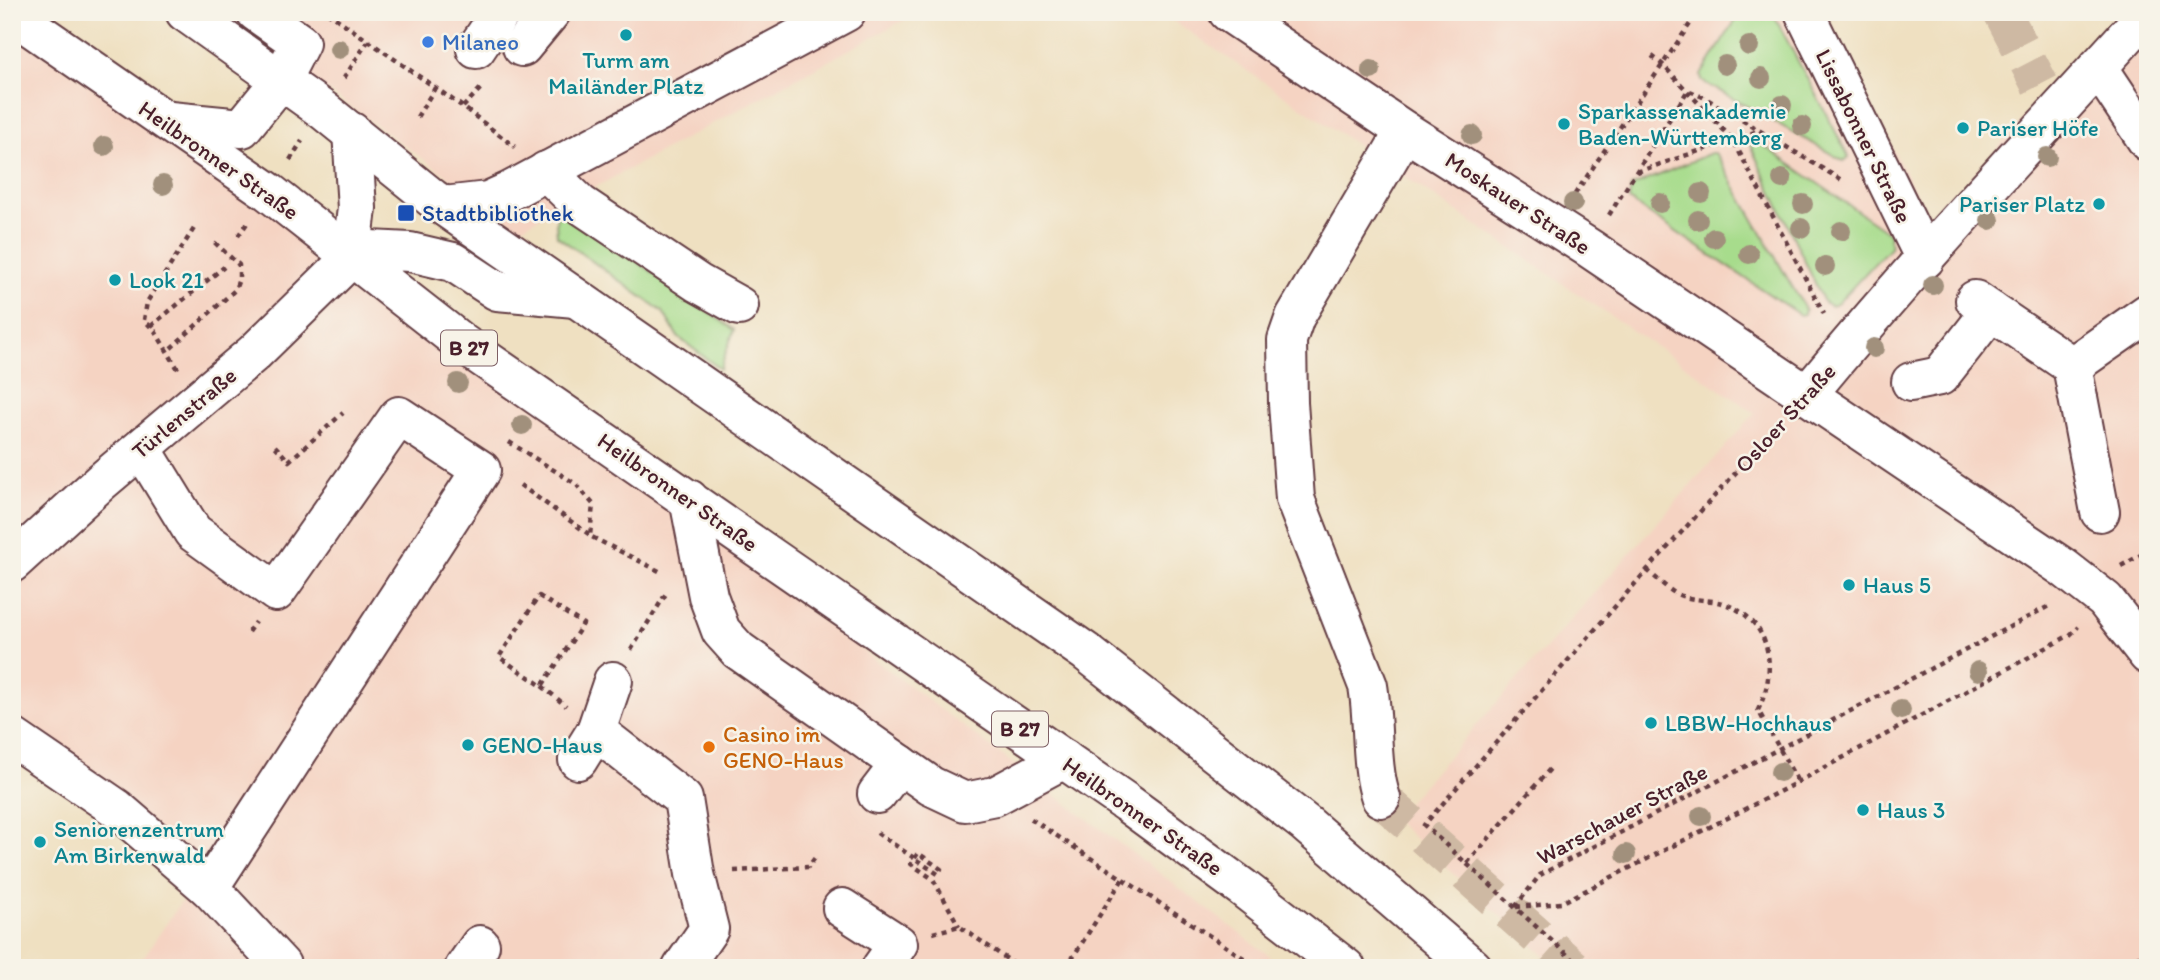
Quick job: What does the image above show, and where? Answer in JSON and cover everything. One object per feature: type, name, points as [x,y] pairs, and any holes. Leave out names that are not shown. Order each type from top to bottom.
[{"type":"street","points":[[185,12],[352,132],[444,206],[517,258],[1086,652],[1306,824],[1474,968]]},
{"type":"street","points":[[164,120],[242,128],[281,80],[300,43],[256,12]]},
{"type":"street","points":[[476,49],[500,12]]},
{"type":"street","points":[[522,47],[551,12]]},
{"type":"street","points":[[444,206],[488,201],[508,192],[846,12]]},
{"type":"street","name":"Moskauer Straße","points":[[1228,12],[1405,131],[1554,225],[1807,395]]},
{"type":"street","name":"Lissabonner Straße","points":[[1804,12],[1925,259]]},
{"type":"street","name":"Osloer Straße","points":[[1807,395],[1925,259],[2048,100],[2098,67],[2148,12]]},
{"type":"street","name":"Heilbronner Straße","points":[[12,14],[269,192],[463,344],[1180,842],[1327,962]]},
{"type":"street","points":[[2098,67],[2148,142]]},
{"type":"street","points":[[1381,798],[1377,786],[1373,712],[1368,686],[1295,499],[1288,403],[1287,340],[1295,317],[1405,131]]},
{"type":"street","points":[[352,132],[357,208],[351,258],[370,250],[410,252],[453,262],[497,291],[575,298]]},
{"type":"street","points":[[546,171],[580,204],[698,283],[738,306]]},
{"type":"street","points":[[508,192],[506,223],[517,258]]},
{"type":"street","name":"Türlenstraße","points":[[12,562],[287,323],[351,258]]},
{"type":"street","points":[[1910,382],[1940,376],[1983,306],[2072,366],[2100,512]]},
{"type":"street","points":[[2072,366],[2148,313]]},
{"type":"street","points":[[1807,395],[2096,593],[2148,655]]},
{"type":"street","points":[[142,449],[193,532],[276,592],[399,416],[481,470],[209,888]]},
{"type":"street","points":[[689,499],[708,596],[721,631],[738,650],[931,786],[965,802],[995,796],[1064,759]]},
{"type":"street","points":[[613,681],[587,746],[683,799],[695,874],[709,929],[682,968]]},
{"type":"street","points":[[12,737],[116,808],[209,888],[281,965]]},
{"type":"street","points":[[877,794],[900,764]]},
{"type":"street","points":[[842,908],[889,956]]},
{"type":"path","points":[[327,12],[546,171]]},
{"type":"path","points":[[1554,225],[1698,12]]},
{"type":"path","points":[[1652,56],[1688,90],[1733,140],[1817,305],[1847,346]]},
{"type":"path","points":[[417,117],[435,88]]},
{"type":"path","points":[[1688,90],[1848,184]]},
{"type":"path","points":[[1588,248],[1688,90]]},
{"type":"path","points":[[1636,172],[1758,131]]},
{"type":"path","points":[[195,228],[147,302],[144,320],[151,326],[198,402]]},
{"type":"path","points":[[171,348],[234,290],[239,279],[239,265],[213,241]]},
{"type":"path","points":[[151,326],[224,267]]},
{"type":"path","name":"Osloer Straße","points":[[1466,863],[1424,825],[1647,570],[1807,395]]},
{"type":"path","points":[[275,446],[289,461],[343,413]]},
{"type":"path","points":[[520,485],[590,536]]},
{"type":"path","points":[[1647,570],[1679,596],[1729,605],[1744,614],[1756,627],[1765,643],[1770,678],[1758,710],[1798,782]]},
{"type":"path","points":[[649,618],[668,589]]},
{"type":"path","name":"Warschauer Straße","points":[[1515,908],[1540,875],[1779,750],[2096,593]]},
{"type":"path","name":"Warschauer Straße","points":[[1515,908],[1560,903],[1798,782],[2070,635],[2096,593]]},
{"type":"path","points":[[539,596],[583,624],[542,686],[499,657],[539,596]]},
{"type":"path","points":[[1550,769],[1466,863],[1582,968]]},
{"type":"path","points":[[877,833],[917,860],[938,874],[941,869],[918,853],[911,864],[933,879],[959,926],[1020,968]]},
{"type":"path","points":[[695,874],[808,867],[817,855]]},
{"type":"path","points":[[1066,968],[1124,877]]},
{"type":"path","points":[[889,956],[959,926]]},
{"type":"path","points":[[2118,968],[2148,951]]},
{"type":"shaded area","points":[[218,12],[919,12],[520,228]]},
{"type":"shaded area","points":[[1160,12],[1822,12],[1931,222],[2120,12],[2148,12],[2148,968],[1558,968],[1393,819],[1755,413]]},
{"type":"shaded area","points":[[12,31],[360,274],[1270,956],[1259,968],[136,968],[203,870],[12,725]]},
{"type":"green space","points":[[1741,12],[1772,12],[1849,157],[1844,161],[1702,81],[1701,75]]},
{"type":"green space","points":[[1757,141],[1889,233],[1891,246],[1837,304],[1831,306],[1824,302],[1750,145],[1751,142]]},
{"type":"green space","points":[[1711,153],[1718,157],[1805,309],[1804,314],[1800,315],[1629,200],[1631,187]]},
{"type":"green space","points":[[561,207],[734,330],[720,369],[678,337],[663,312],[557,236],[556,221]]},
{"type":"tunnel","points":[[2002,12],[2040,85]]},
{"type":"tunnel","points":[[1381,798],[1573,968]]},
{"type":"place","name":"Turm am Mailänder Platz","points":[[626,35]]},
{"type":"place","name":"Milaneo","points":[[428,42]]},
{"type":"place","name":"Sparkassenakademie Baden-Württemberg","points":[[1564,124]]},
{"type":"place","name":"Pariser Höfe","points":[[1963,128]]},
{"type":"place","name":"Pariser Platz","points":[[2099,204]]},
{"type":"place","name":"Stadtbibliothek","points":[[406,213]]},
{"type":"place","name":"Look 21","points":[[115,280]]},
{"type":"place","name":"Haus 5","points":[[1849,585]]},
{"type":"place","name":"LBBW-Hochhaus","points":[[1651,723]]},
{"type":"place","name":"GENO-Haus","points":[[468,745]]},
{"type":"place","name":"Casino im GENO-Haus","points":[[709,747]]},
{"type":"place","name":"Haus 3","points":[[1863,810]]},
{"type":"place","name":"Seniorenzentrum Am Birkenwald","points":[[40,842]]}]
